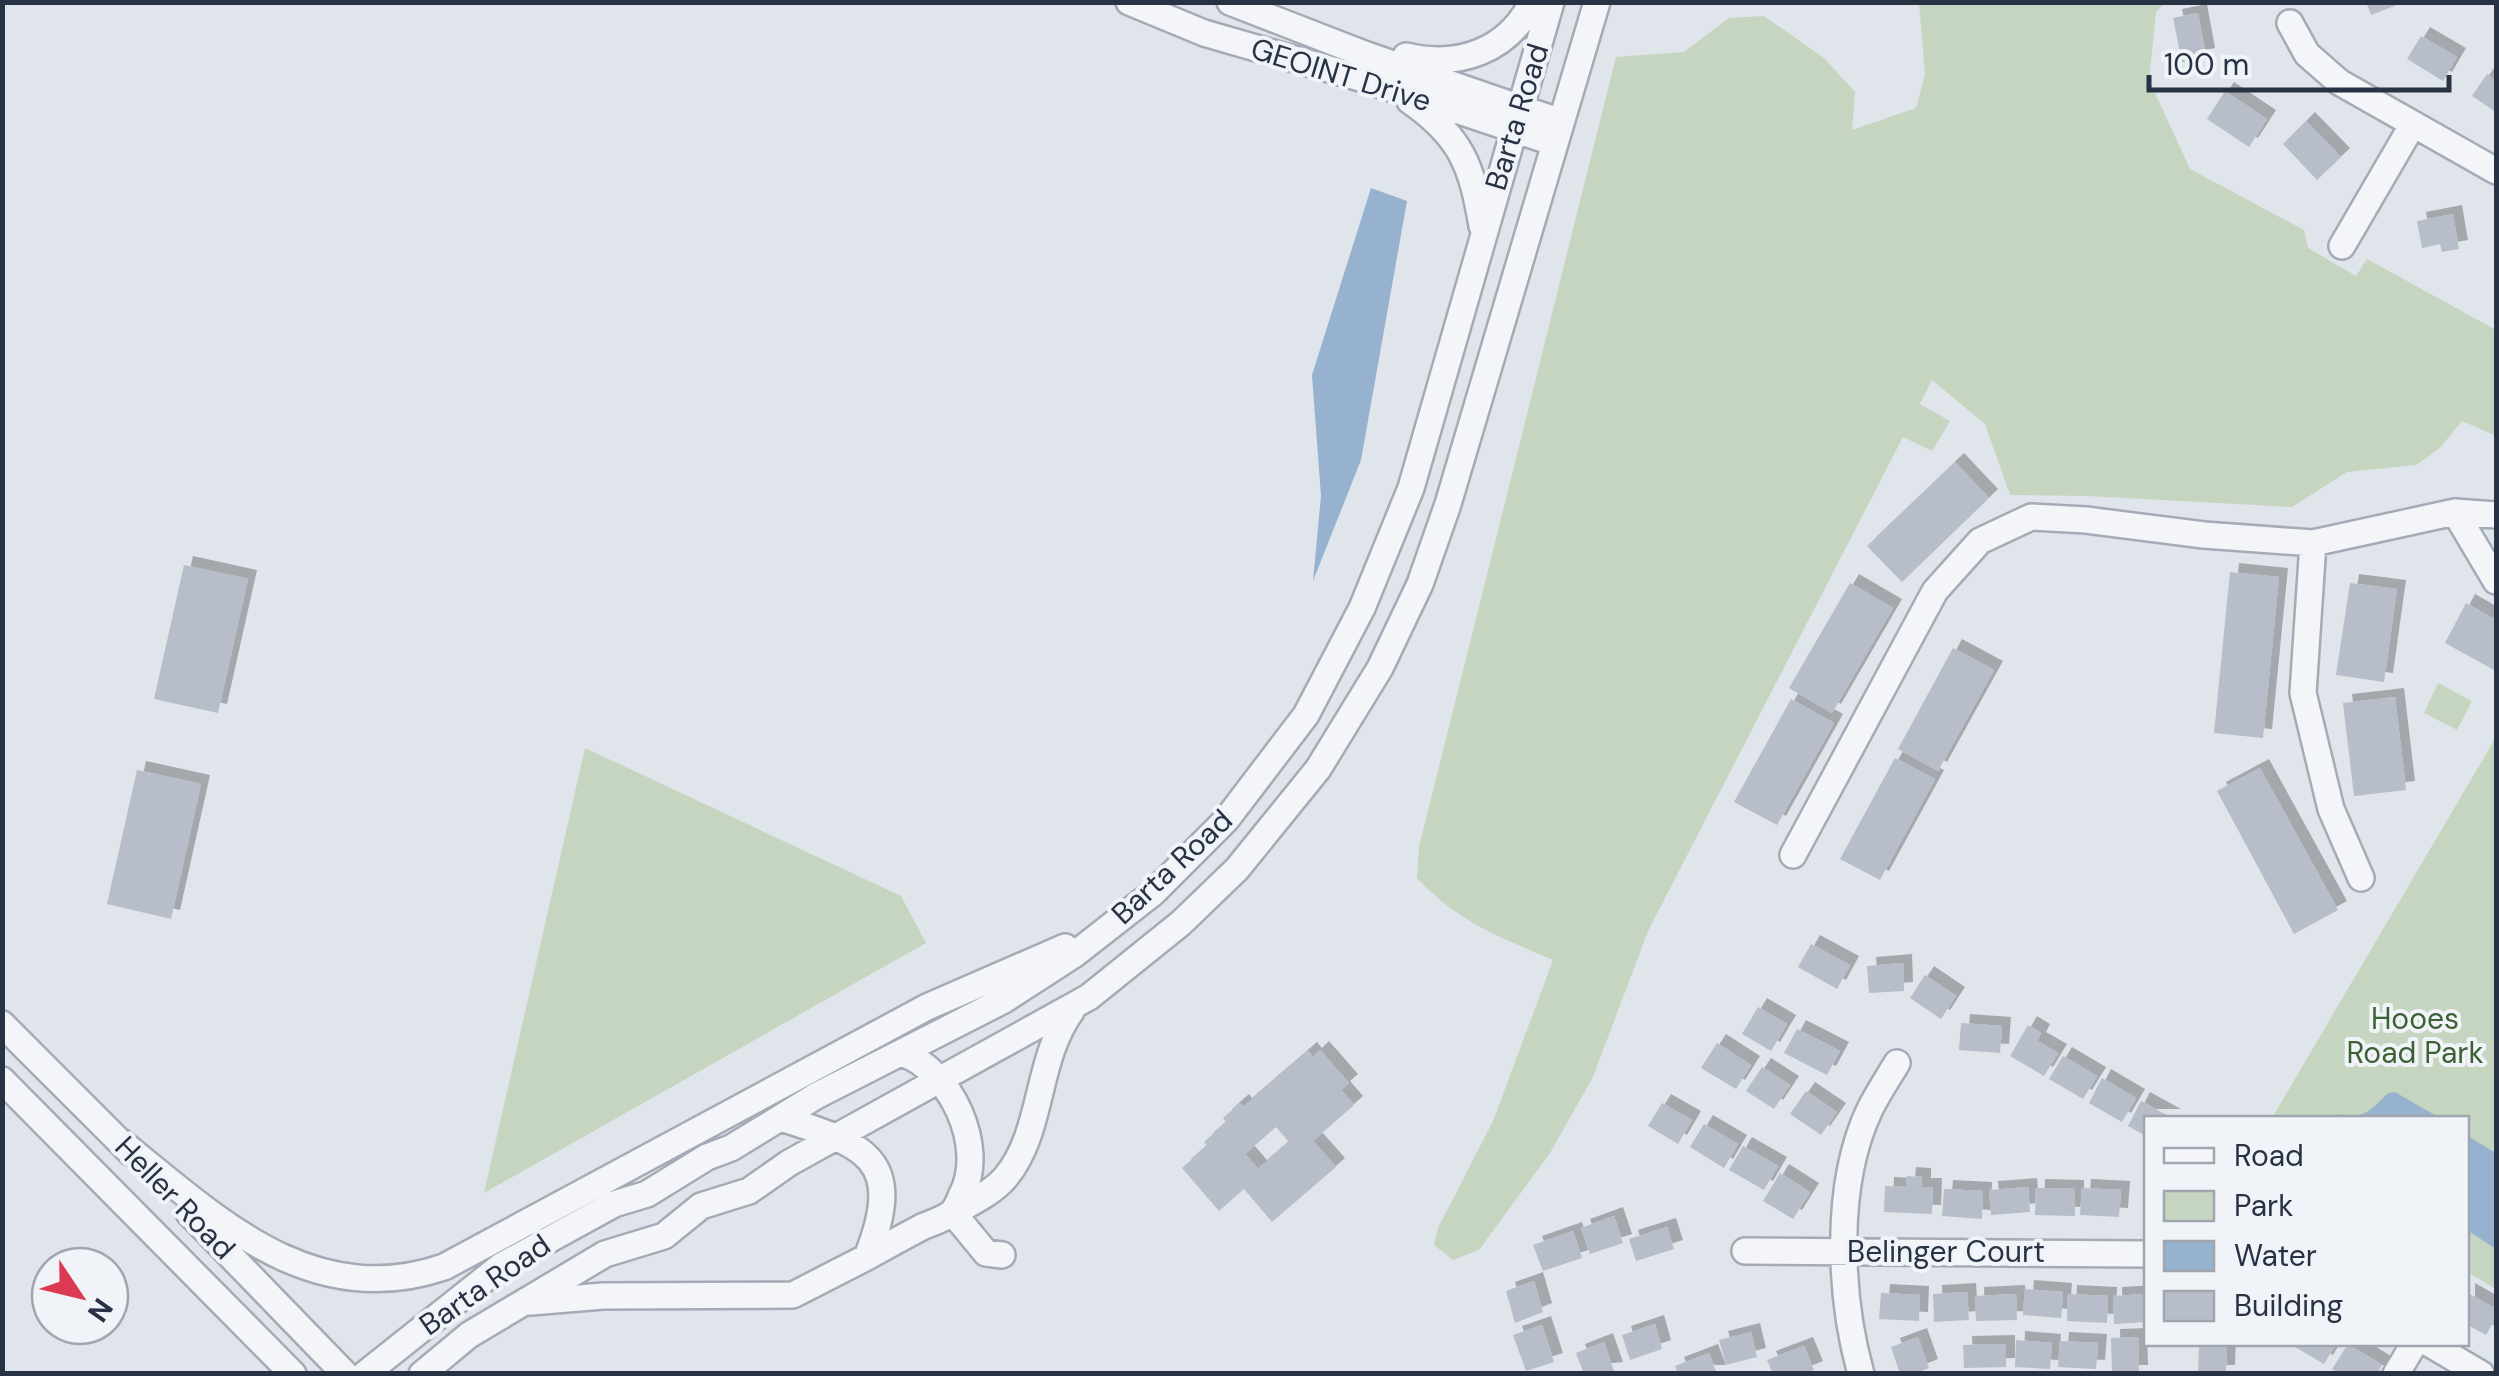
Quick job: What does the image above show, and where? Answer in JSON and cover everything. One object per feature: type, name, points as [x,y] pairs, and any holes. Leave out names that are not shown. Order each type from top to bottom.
[{"type":"street","name":"GEOINT Drive","points":[[1129,2],[1204,33],[1394,90],[1558,132]]},
{"type":"street","name":"GEOINT Drive","points":[[1230,2],[1517,119]]},
{"type":"street","points":[[1356,51],[1392,53],[1434,62],[1488,49],[1524,19],[1532,2]]},
{"type":"street","name":"Barta Road","points":[[365,1374],[501,1266],[614,1204],[647,1194],[707,1156],[731,1148],[1004,1000],[1153,892],[1226,820],[1306,715],[1362,608],[1411,488],[1552,2]]},
{"type":"street","name":"Barta Road","points":[[422,1374],[470,1335],[604,1254],[664,1236],[701,1206],[749,1190],[788,1162],[1076,1005],[1182,924],[1236,869],[1318,769],[1380,668],[1420,584],[1448,504],[1596,2]]},
{"type":"street","points":[[2290,23],[2319,67],[2496,171]]},
{"type":"street","points":[[1394,90],[1432,116],[1454,143],[1473,176],[1483,232]]},
{"type":"street","points":[[2342,246],[2413,124]]},
{"type":"street","points":[[1793,855],[1935,591],[1980,541],[2031,518],[2313,543],[2456,512],[2496,514]]},
{"type":"street","points":[[2456,512],[2496,580]]},
{"type":"street","points":[[2313,543],[2303,693],[2331,809],[2361,878]]},
{"type":"street","points":[[121,1142],[244,1238],[303,1268],[338,1276],[381,1279],[425,1274],[927,1008],[1055,950],[1094,938]]},
{"type":"street","points":[[521,1304],[602,1296],[792,1294],[952,1213],[1004,1179],[1021,1154],[1056,1032],[1076,1005]]},
{"type":"street","name":"Heller Road","points":[[2,1024],[345,1374]]},
{"type":"street","points":[[901,1053],[919,1059],[933,1070],[965,1128],[972,1159],[968,1183],[952,1213]]},
{"type":"street","points":[[1860,1374],[1846,1306],[1846,1208],[1869,1111],[1897,1063]]},
{"type":"street","name":"Heller Road","points":[[2,1080],[293,1374]]},
{"type":"street","points":[[781,1118],[839,1137],[870,1159],[882,1182],[880,1214],[867,1257]]},
{"type":"street","points":[[952,1213],[986,1253],[1002,1255]]},
{"type":"street","points":[[470,1291],[526,1221]]},
{"type":"street","name":"Belinger Court","points":[[1745,1251],[2144,1254]]},
{"type":"street","points":[[2396,1374],[2413,1346]]},
{"type":"street","points":[[2433,1346],[2481,1374]]},
{"type":"green space","points":[[1919,3],[2165,3],[2156,12],[2149,80],[2190,169],[2304,230],[2308,248],[2356,276],[2367,259],[2496,330],[2496,436],[2462,421],[2440,448],[2416,465],[2347,472],[2292,507],[2010,495],[1985,424],[1932,380],[1920,404],[1950,421],[1932,451],[1903,437],[1648,931],[1593,1077],[1550,1153],[1479,1250],[1453,1260],[1434,1245],[1438,1228],[1493,1121],[1553,960],[1481,927],[1433,894],[1417,878],[1419,847],[1616,57],[1684,52],[1729,18],[1764,16],[1824,58],[1855,92],[1852,130],[1916,108],[1925,74]]},
{"type":"green space","points":[[2438,683],[2472,701],[2457,730],[2424,713]]},
{"type":"green space","name":"Hooes Road Park","points":[[2496,737],[2496,1289],[2469,1273],[2469,1116],[2273,1116]]},
{"type":"green space","points":[[585,748],[901,896],[926,943],[484,1193]]},
{"type":"water","points":[[1371,188],[1407,201],[1361,460],[1313,581],[1321,496],[1312,375]]},
{"type":"water","points":[[2395,1092],[2437,1116],[2353,1116],[2366,1112],[2388,1093]]},
{"type":"water","points":[[2469,1137],[2496,1153],[2496,1249],[2469,1231]]},
{"type":"building","points":[[2366,2],[2402,2],[2402,3],[2371,15]]},
{"type":"building","points":[[2198,13],[2206,57],[2182,62],[2173,18]]},
{"type":"building","points":[[2421,36],[2457,57],[2443,81],[2407,59]]},
{"type":"building","points":[[2487,74],[2496,81],[2496,112],[2472,96]]},
{"type":"building","points":[[2225,91],[2267,119],[2249,147],[2207,119]]},
{"type":"building","points":[[2306,121],[2341,157],[2317,180],[2283,144]]},
{"type":"building","points":[[2453,214],[2459,249],[2442,252],[2440,244],[2422,248],[2417,221]]},
{"type":"building","points":[[1955,462],[1989,498],[1902,582],[1867,546]]},
{"type":"building","points":[[184,565],[248,579],[218,713],[154,699]]},
{"type":"building","points":[[2230,572],[2279,577],[2263,738],[2214,733]]},
{"type":"building","points":[[1850,583],[1893,608],[1832,713],[1789,688]]},
{"type":"building","points":[[2350,583],[2397,589],[2384,682],[2336,675]]},
{"type":"building","points":[[2466,603],[2496,620],[2496,671],[2445,643]]},
{"type":"building","points":[[1953,648],[1994,670],[1938,771],[1898,749]]},
{"type":"building","points":[[2395,697],[2406,790],[2354,796],[2343,703]]},
{"type":"building","points":[[1791,699],[1834,723],[1777,825],[1734,802]]},
{"type":"building","points":[[1895,758],[1935,779],[1880,880],[1840,859]]},
{"type":"building","points":[[2260,768],[2338,910],[2294,934],[2217,791]]},
{"type":"building","points":[[137,770],[201,784],[171,919],[107,904]]},
{"type":"building","points":[[1811,944],[1850,965],[1837,989],[1798,967]]},
{"type":"building","points":[[1903,963],[1904,991],[1869,993],[1867,966]]},
{"type":"building","points":[[1925,975],[1956,996],[1941,1019],[1910,998]]},
{"type":"building","points":[[1758,1007],[1787,1024],[1771,1051],[1742,1034]]},
{"type":"building","points":[[1961,1023],[2002,1026],[2000,1053],[1959,1050]]},
{"type":"building","points":[[2028,1025],[2041,1033],[2037,1041],[2058,1053],[2044,1076],[2010,1056]]},
{"type":"building","points":[[1797,1029],[1840,1051],[1827,1075],[1784,1053]]},
{"type":"building","points":[[1717,1043],[1751,1065],[1736,1089],[1701,1068]]},
{"type":"building","points":[[1320,1050],[1349,1083],[1341,1090],[1354,1105],[1313,1141],[1336,1167],[1272,1222],[1244,1189],[1219,1211],[1182,1168],[1207,1146],[1204,1142],[1240,1103],[1243,1107],[1308,1051],[1313,1057]],"holes":[[[1276,1127],[1289,1142],[1258,1169],[1245,1154]]]},
{"type":"building","points":[[2063,1056],[2097,1076],[2083,1099],[2049,1079]]},
{"type":"building","points":[[1762,1067],[1790,1085],[1774,1109],[1746,1091]]},
{"type":"building","points":[[2102,1078],[2136,1098],[2122,1122],[2089,1103]]},
{"type":"building","points":[[1806,1091],[1837,1112],[1821,1135],[1790,1114]]},
{"type":"building","points":[[2141,1101],[2168,1116],[2144,1116],[2144,1135],[2128,1126]]},
{"type":"building","points":[[1662,1103],[1692,1120],[1678,1144],[1648,1126]]},
{"type":"building","points":[[1704,1124],[1738,1144],[1724,1168],[1690,1147]]},
{"type":"building","points":[[1743,1146],[1778,1166],[1764,1190],[1729,1170]]},
{"type":"building","points":[[1780,1173],[1810,1192],[1793,1219],[1763,1201]]},
{"type":"building","points":[[1907,1176],[1922,1177],[1922,1187],[1933,1187],[1932,1214],[1884,1212],[1885,1186],[1906,1187]]},
{"type":"building","points":[[2028,1187],[2030,1212],[1991,1215],[1989,1190]]},
{"type":"building","points":[[2036,1188],[2075,1189],[2075,1216],[2035,1215]]},
{"type":"building","points":[[2082,1188],[2121,1190],[2119,1217],[2080,1215]]},
{"type":"building","points":[[1944,1189],[1983,1191],[1982,1219],[1942,1216]]},
{"type":"building","points":[[1614,1216],[1623,1243],[1590,1254],[1581,1228]]},
{"type":"building","points":[[1667,1227],[1674,1249],[1636,1261],[1629,1239]]},
{"type":"building","points":[[1573,1231],[1582,1258],[1543,1271],[1533,1245]]},
{"type":"building","points":[[1534,1281],[1543,1312],[1515,1323],[1506,1291]]},
{"type":"building","points":[[2025,1289],[2063,1292],[2061,1318],[2023,1315]]},
{"type":"building","points":[[1967,1292],[1969,1320],[1934,1322],[1933,1294]]},
{"type":"building","points":[[1881,1293],[1920,1295],[1919,1321],[1879,1319]]},
{"type":"building","points":[[2016,1294],[2017,1320],[1976,1321],[1975,1296]]},
{"type":"building","points":[[2068,1294],[2108,1296],[2107,1323],[2067,1321]]},
{"type":"building","points":[[2144,1294],[2144,1322],[2114,1324],[2113,1296]]},
{"type":"building","points":[[2469,1294],[2496,1309],[2486,1335],[2469,1326]]},
{"type":"building","points":[[1655,1324],[1662,1349],[1630,1360],[1622,1335]]},
{"type":"building","points":[[1542,1325],[1554,1362],[1526,1371],[1513,1335]]},
{"type":"building","points":[[1751,1332],[1757,1357],[1726,1365],[1719,1340]]},
{"type":"building","points":[[1918,1337],[1929,1368],[1900,1374],[1891,1347]]},
{"type":"building","points":[[2138,1337],[2139,1374],[2112,1374],[2111,1338]]},
{"type":"building","points":[[2016,1340],[2052,1343],[2050,1369],[2015,1367]]},
{"type":"building","points":[[2060,1341],[2098,1343],[2096,1369],[2058,1367]]},
{"type":"building","points":[[1604,1342],[1614,1371],[1584,1374],[1576,1353]]},
{"type":"building","points":[[2006,1344],[2006,1367],[1964,1368],[1963,1345]]},
{"type":"building","points":[[1804,1346],[1814,1370],[1804,1374],[1773,1374],[1767,1360]]},
{"type":"building","points":[[2199,1346],[2227,1346],[2226,1374],[2198,1374]]},
{"type":"building","points":[[2293,1346],[2335,1346],[2324,1364]]},
{"type":"building","points":[[2347,1346],[2382,1365],[2377,1374],[2340,1374],[2332,1369]]},
{"type":"building","points":[[1709,1353],[1717,1374],[1678,1374],[1675,1366]]}]
